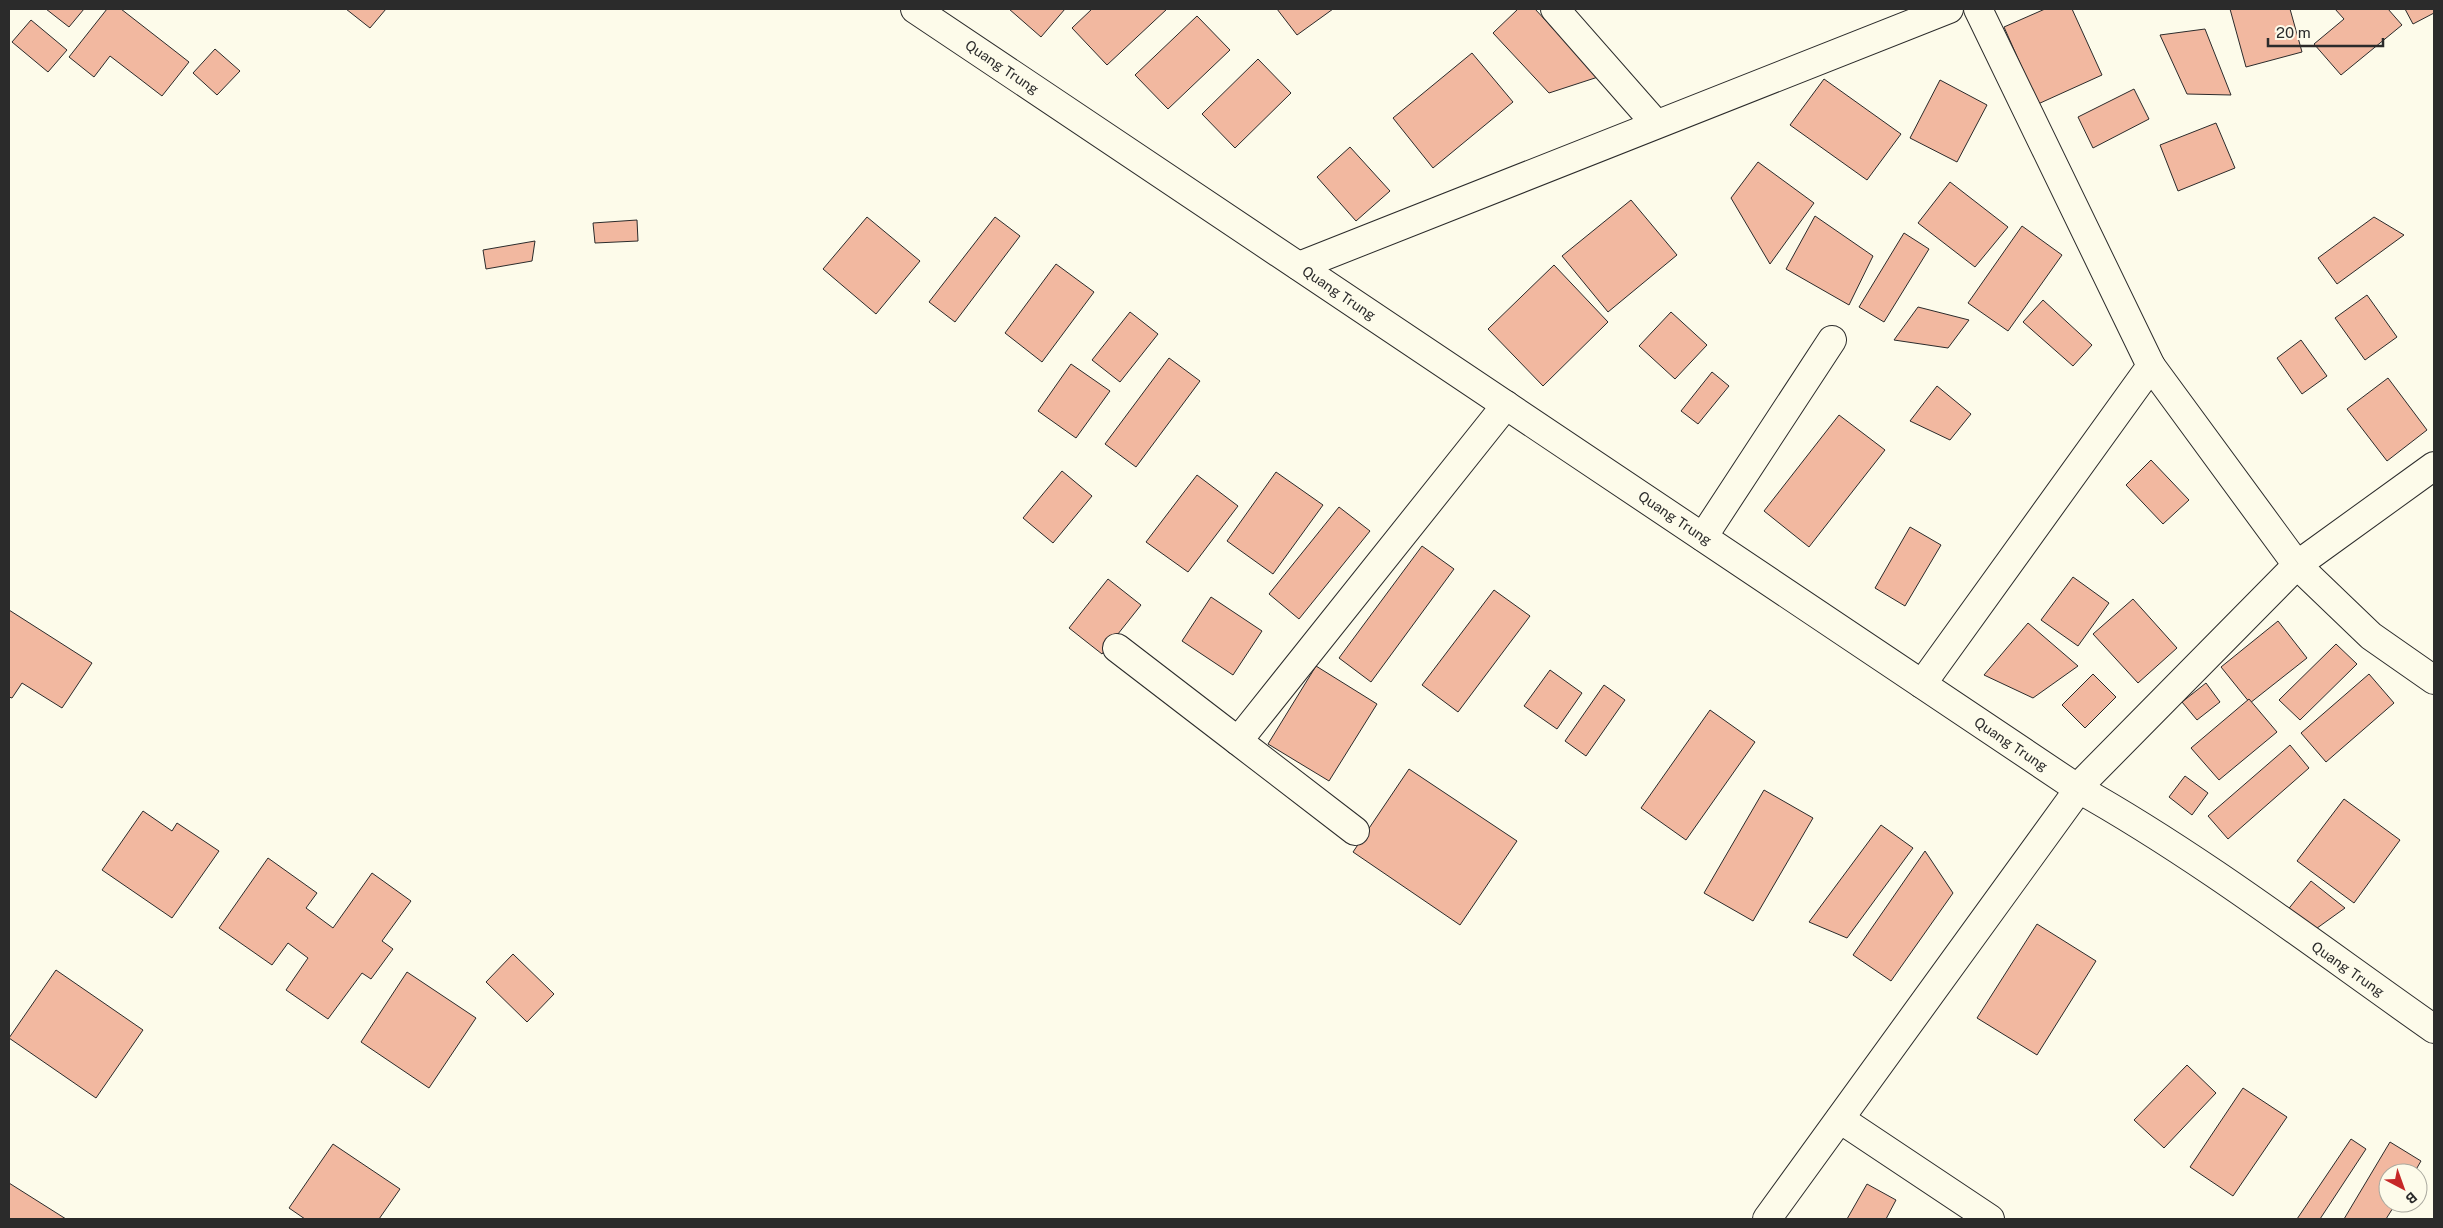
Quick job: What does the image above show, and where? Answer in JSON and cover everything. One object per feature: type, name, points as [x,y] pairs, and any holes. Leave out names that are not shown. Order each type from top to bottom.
[{"type":"street","name":"Quang Trung","points":[[915,9],[2077,788],[2158,837],[2281,920],[2434,1029]]},
{"type":"street","points":[[1555,9],[1656,124]]},
{"type":"street","points":[[1299,266],[1949,9]]},
{"type":"street","points":[[1978,9],[2151,366],[2297,565],[2314,584],[2371,636],[2434,680]]},
{"type":"street","points":[[1703,537],[1832,340]]},
{"type":"street","points":[[1922,684],[2151,366]]},
{"type":"street","points":[[1238,741],[1506,405]]},
{"type":"street","points":[[1767,1219],[2074,797],[2077,788],[2297,565],[2434,466]]},
{"type":"street","points":[[1117,648],[1355,831]]},
{"type":"street","points":[[1840,1119],[1990,1219]]},
{"type":"building","points":[[46,9],[84,9],[69,27]]},
{"type":"building","points":[[107,9],[121,9],[189,62],[162,96],[110,56],[94,77],[69,57]]},
{"type":"building","points":[[346,9],[386,9],[370,28]]},
{"type":"building","points":[[1009,9],[1065,9],[1041,37]]},
{"type":"building","points":[[1092,9],[1167,9],[1107,65],[1072,28]]},
{"type":"building","points":[[1277,9],[1333,9],[1297,35]]},
{"type":"building","points":[[1518,9],[1535,9],[1598,77],[1549,93],[1493,33]]},
{"type":"building","points":[[2045,9],[2072,9],[2102,75],[2038,104],[2004,27]]},
{"type":"building","points":[[2230,9],[2290,9],[2302,52],[2246,67]]},
{"type":"building","points":[[2335,9],[2388,9],[2402,25],[2341,75],[2314,44],[2344,19]]},
{"type":"building","points":[[2405,9],[2434,9],[2434,13],[2413,24]]},
{"type":"building","points":[[1197,16],[1230,50],[1168,109],[1135,75]]},
{"type":"building","points":[[31,20],[67,50],[48,72],[12,42]]},
{"type":"building","points":[[2205,29],[2231,95],[2187,94],[2160,35]]},
{"type":"building","points":[[215,49],[240,71],[217,95],[193,73]]},
{"type":"building","points":[[1472,53],[1513,102],[1433,168],[1393,118]]},
{"type":"building","points":[[1258,59],[1291,93],[1235,148],[1202,114]]},
{"type":"building","points":[[1824,79],[1901,134],[1867,180],[1790,125]]},
{"type":"building","points":[[1940,80],[1987,105],[1957,162],[1910,138]]},
{"type":"building","points":[[2134,89],[2149,119],[2093,148],[2078,117]]},
{"type":"building","points":[[2216,123],[2235,168],[2178,191],[2160,145]]},
{"type":"building","points":[[1350,147],[1390,191],[1356,221],[1317,177]]},
{"type":"building","points":[[1758,162],[1814,203],[1770,264],[1731,198]]},
{"type":"building","points":[[1950,182],[2008,227],[1975,267],[1918,223]]},
{"type":"building","points":[[1631,200],[1677,255],[1608,312],[1562,256]]},
{"type":"building","points":[[1815,216],[1873,256],[1849,305],[1786,269]]},
{"type":"building","points":[[867,217],[920,261],[876,314],[823,269]]},
{"type":"building","points":[[995,217],[1020,236],[955,322],[929,302]]},
{"type":"building","points":[[2374,217],[2404,235],[2337,284],[2318,258]]},
{"type":"building","points":[[637,220],[638,241],[595,243],[593,223]]},
{"type":"building","points":[[2022,226],[2062,255],[2008,331],[1968,303]]},
{"type":"building","points":[[1904,233],[1929,249],[1884,322],[1859,307]]},
{"type":"building","points":[[535,241],[532,261],[486,269],[483,250]]},
{"type":"building","points":[[1056,264],[1094,292],[1042,362],[1005,333]]},
{"type":"building","points":[[1554,265],[1608,322],[1543,386],[1488,329]]},
{"type":"building","points":[[2367,295],[2397,337],[2365,360],[2335,318]]},
{"type":"building","points":[[2043,300],[2092,345],[2073,366],[2023,322]]},
{"type":"building","points":[[1918,307],[1969,320],[1948,348],[1894,340]]},
{"type":"building","points":[[1130,312],[1158,334],[1120,382],[1092,360]]},
{"type":"building","points":[[1671,312],[1707,345],[1675,379],[1639,346]]},
{"type":"building","points":[[2301,340],[2327,376],[2302,394],[2277,358]]},
{"type":"building","points":[[1169,358],[1200,381],[1136,467],[1105,444]]},
{"type":"building","points":[[1071,364],[1110,391],[1076,438],[1038,411]]},
{"type":"building","points":[[1712,372],[1729,386],[1698,424],[1681,411]]},
{"type":"building","points":[[2388,378],[2427,430],[2387,461],[2347,409]]},
{"type":"building","points":[[1937,386],[1971,414],[1950,440],[1910,421]]},
{"type":"building","points":[[1839,415],[1885,450],[1809,547],[1764,511]]},
{"type":"building","points":[[2151,460],[2189,500],[2163,524],[2126,485]]},
{"type":"building","points":[[1062,471],[1092,496],[1053,543],[1023,518]]},
{"type":"building","points":[[1276,472],[1323,505],[1273,574],[1227,541]]},
{"type":"building","points":[[1197,475],[1238,506],[1188,572],[1146,542]]},
{"type":"building","points":[[1339,507],[1370,531],[1299,619],[1269,594]]},
{"type":"building","points":[[1910,527],[1941,545],[1905,606],[1875,588]]},
{"type":"building","points":[[1422,546],[1454,569],[1371,682],[1339,658]]},
{"type":"building","points":[[2073,577],[2109,603],[2078,646],[2041,620]]},
{"type":"building","points":[[1108,579],[1141,605],[1102,654],[1069,628]]},
{"type":"building","points":[[1494,590],[1530,616],[1458,712],[1422,685]]},
{"type":"building","points":[[1211,597],[1262,631],[1233,675],[1182,641]]},
{"type":"building","points":[[2133,599],[2177,648],[2138,683],[2093,634]]},
{"type":"building","points":[[9,610],[92,663],[62,708],[22,683],[12,698],[9,697]]},
{"type":"building","points":[[2278,621],[2307,658],[2250,703],[2221,667]]},
{"type":"building","points":[[2028,623],[2078,666],[2033,698],[1984,675]]},
{"type":"building","points":[[2336,644],[2357,664],[2300,720],[2279,700]]},
{"type":"building","points":[[1316,666],[1377,704],[1329,781],[1268,744]]},
{"type":"building","points":[[1550,670],[1582,693],[1557,729],[1524,706]]},
{"type":"building","points":[[2093,674],[2116,697],[2085,728],[2062,705]]},
{"type":"building","points":[[2369,674],[2394,703],[2326,762],[2301,733]]},
{"type":"building","points":[[2206,683],[2220,702],[2197,720],[2182,702]]},
{"type":"building","points":[[1604,685],[1625,700],[1586,756],[1565,741]]},
{"type":"building","points":[[2249,699],[2277,732],[2219,780],[2191,748]]},
{"type":"building","points":[[1710,710],[1755,742],[1686,840],[1641,808]]},
{"type":"building","points":[[2290,745],[2309,768],[2228,839],[2208,816]]},
{"type":"building","points":[[1409,769],[1517,841],[1460,925],[1353,852]]},
{"type":"building","points":[[2185,776],[2208,793],[2192,815],[2169,797]]},
{"type":"building","points":[[1764,790],[1813,818],[1753,921],[1704,893]]},
{"type":"building","points":[[2344,799],[2400,840],[2354,903],[2297,861]]},
{"type":"building","points":[[143,811],[172,831],[177,823],[219,851],[172,918],[102,870]]},
{"type":"building","points":[[1881,825],[1913,848],[1847,938],[1809,922]]},
{"type":"building","points":[[1925,851],[1953,893],[1891,981],[1853,955]]},
{"type":"building","points":[[268,858],[317,893],[306,908],[333,928],[372,873],[411,901],[382,941],[393,949],[371,979],[362,973],[328,1019],[286,990],[308,958],[288,943],[272,965],[219,928]]},
{"type":"building","points":[[2311,881],[2345,908],[2306,936],[2282,917]]},
{"type":"building","points":[[2037,924],[2096,961],[2037,1055],[1977,1018]]},
{"type":"building","points":[[513,954],[554,994],[527,1022],[486,982]]},
{"type":"building","points":[[56,970],[143,1030],[96,1098],[9,1038]]},
{"type":"building","points":[[407,972],[476,1018],[429,1088],[361,1042]]},
{"type":"building","points":[[2187,1065],[2216,1093],[2164,1148],[2134,1120]]},
{"type":"building","points":[[2243,1088],[2287,1117],[2233,1196],[2190,1167]]},
{"type":"building","points":[[2351,1139],[2366,1149],[2320,1219],[2297,1219]]},
{"type":"building","points":[[2390,1142],[2421,1161],[2420,1163],[2378,1163],[2378,1213],[2390,1213],[2386,1219],[2344,1219]]},
{"type":"building","points":[[333,1144],[400,1189],[379,1219],[305,1219],[289,1208]]},
{"type":"building","points":[[9,1183],[66,1219],[9,1219]]},
{"type":"building","points":[[1867,1184],[1896,1200],[1886,1219],[1847,1219]]}]
